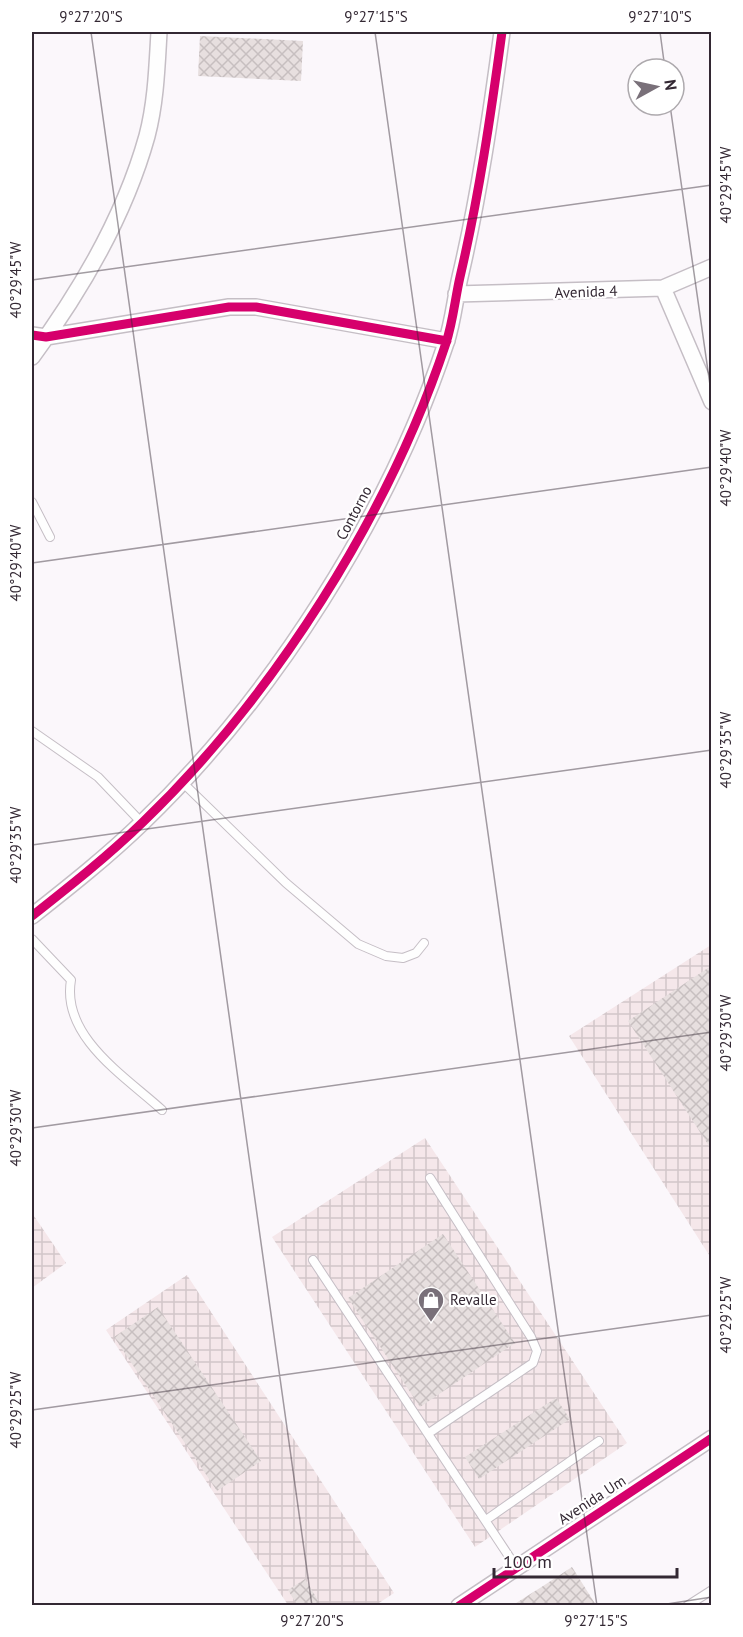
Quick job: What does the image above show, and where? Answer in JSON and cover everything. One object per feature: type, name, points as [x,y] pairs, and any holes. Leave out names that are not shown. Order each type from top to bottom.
[{"type":"street","points":[[32,357],[39,336],[72,300],[108,230],[141,153],[152,112],[159,32]]},
{"type":"street","name":"Contorno","points":[[35,909],[142,823],[182,782],[247,707],[338,573],[367,524],[404,447],[447,341],[475,211],[502,32]]},
{"type":"street","name":"Avenida 4","points":[[456,294],[663,288],[711,267]]},
{"type":"street","points":[[663,288],[711,402]]},
{"type":"street","points":[[39,336],[229,307],[256,307],[447,341]]},
{"type":"street","name":"Avenida Um","points":[[459,1605],[711,1441]]},
{"type":"lane","points":[[32,502],[50,537]]},
{"type":"lane","points":[[32,731],[98,777],[142,823]]},
{"type":"lane","points":[[182,782],[286,883],[358,944],[387,956],[403,958],[416,953],[424,943]]},
{"type":"lane","points":[[32,939],[71,980],[69,992],[75,1020],[89,1043],[162,1110]]},
{"type":"lane","points":[[429,1433],[533,1363],[537,1351],[531,1337],[430,1178]]},
{"type":"lane","points":[[313,1260],[516,1567]]},
{"type":"lane","points":[[486,1520],[599,1441]]},
{"type":"lane","points":[[687,1605],[711,1590]]},
{"type":"shaded area","points":[[711,945],[711,1258],[569,1036]]},
{"type":"shaded area","points":[[425,1138],[627,1443],[475,1547],[272,1237]]},
{"type":"shaded area","points":[[32,1213],[66,1263],[32,1288]]},
{"type":"shaded area","points":[[187,1275],[394,1593],[376,1605],[288,1605],[106,1330]]},
{"type":"building","points":[[200,36],[303,41],[301,81],[198,76]]},
{"type":"building","points":[[711,966],[711,1149],[628,1021]]},
{"type":"building","points":[[443,1234],[515,1343],[420,1407],[348,1298]]},
{"type":"building","points":[[158,1307],[261,1461],[217,1491],[114,1337]]},
{"type":"building","points":[[556,1398],[570,1419],[479,1479],[465,1457]]},
{"type":"building","points":[[572,1567],[596,1605],[513,1605],[543,1586]]},
{"type":"building","points":[[305,1579],[321,1605],[297,1605],[288,1590]]},
{"type":"cycle path","points":[[32,916],[116,847],[191,773],[237,719],[281,661],[322,600],[359,537],[393,473],[422,408],[446,343],[479,186],[502,32]]},
{"type":"cycle path","points":[[32,335],[46,337],[229,307],[256,307],[447,341]]},
{"type":"cycle path","points":[[459,1606],[712,1438]]},
{"type":"place","name":"Revalle","points":[[431,1323]]}]
